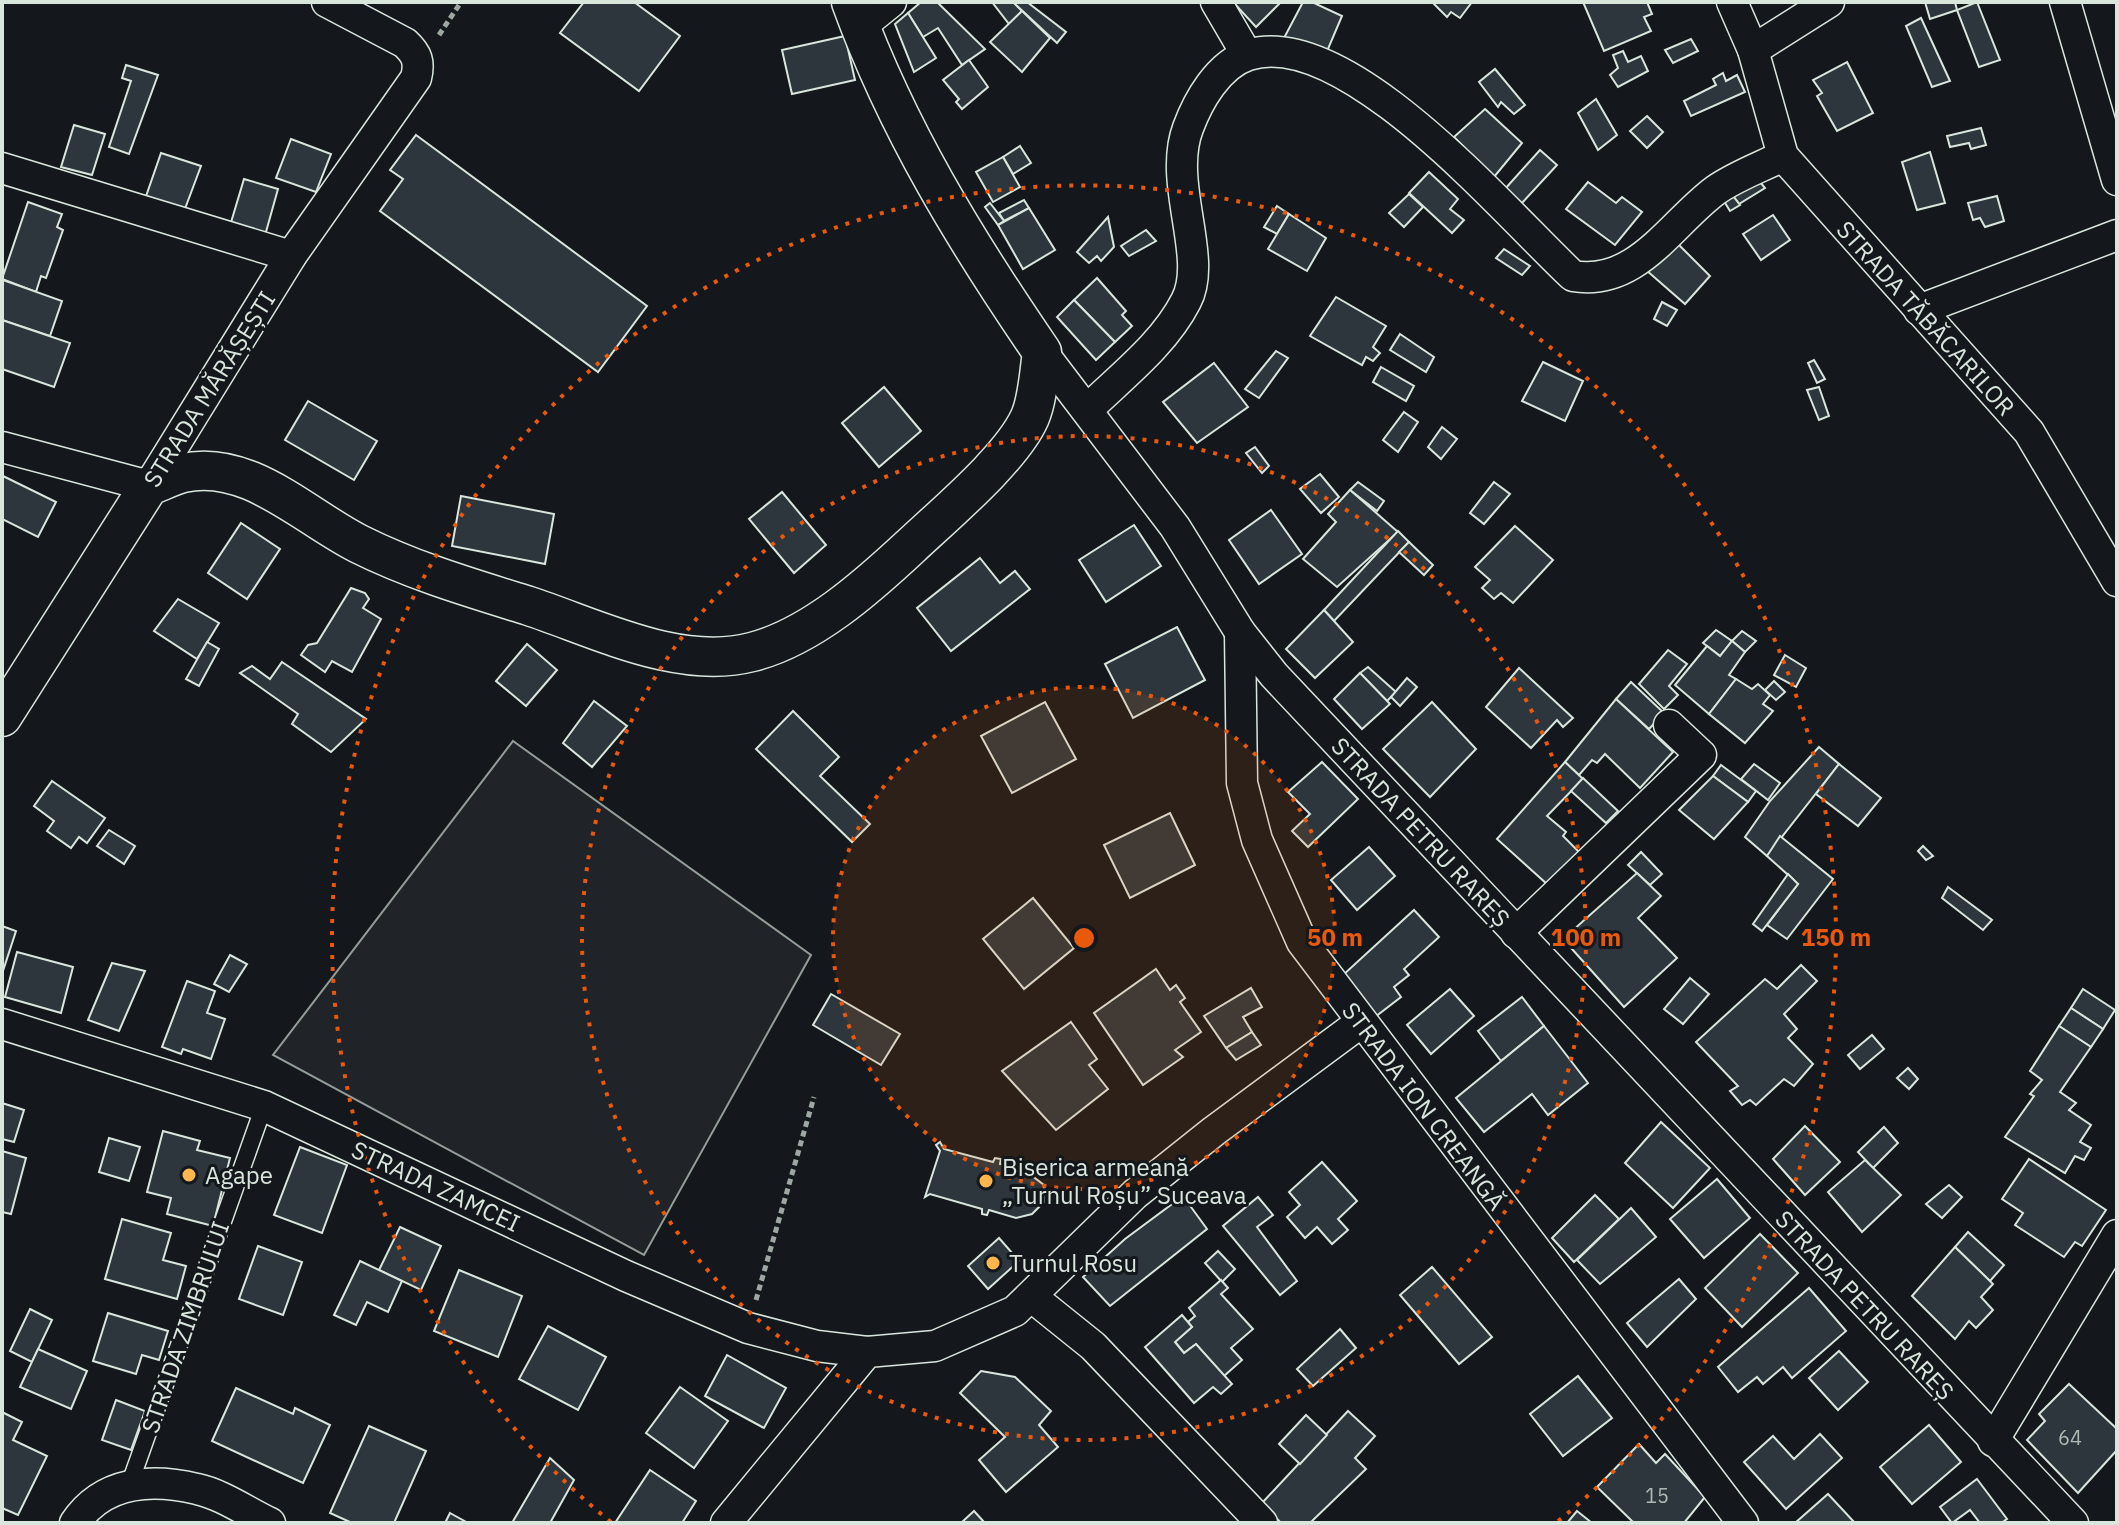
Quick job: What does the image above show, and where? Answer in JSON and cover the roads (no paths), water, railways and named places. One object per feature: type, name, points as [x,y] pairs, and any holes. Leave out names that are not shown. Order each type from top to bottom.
[{"type":"street","name":"STRADA MĂRĂȘEȘTI","points":[[2,717],[291,256],[411,89],[420,65],[415,52],[405,43],[327,2]]},
{"type":"street","points":[[2,447],[149,486],[184,473],[214,471],[238,476],[359,544],[419,570],[667,650],[703,656],[749,653],[785,641],[894,561],[950,510],[1018,438],[1031,415],[1042,352],[953,220],[888,95],[855,15],[891,2]]},
{"type":"street","points":[[1216,2],[1247,55]]},
{"type":"street","name":"STRADA TĂBĂCARILOR","points":[[1732,2],[1753,50],[1783,156],[2029,432],[2117,581]]},
{"type":"street","points":[[1753,50],[1829,2]]},
{"type":"street","points":[[2065,2],[2117,180]]},
{"type":"street","points":[[1088,409],[1147,353],[1186,300],[1193,275],[1180,171],[1187,129],[1211,82],[1247,55],[1288,53],[1345,73],[1435,139],[1573,276],[1604,278],[1634,264],[1717,189],[1783,156]]},
{"type":"street","points":[[2,168],[291,256]]},
{"type":"street","points":[[1919,310],[2117,235]]},
{"type":"street","name":"STRADA PETRU RAREȘ","points":[[1042,352],[1175,527],[1240,632],[1274,675],[2073,1523]]},
{"type":"street","name":"STRADA ION CREANGĂ","points":[[1240,632],[1242,783],[1257,840],[1302,942],[1725,1516]]},
{"type":"street","points":[[1516,933],[1701,755],[1669,725]]},
{"type":"street","name":"STRADA ZAMCEI","points":[[2,1024],[264,1106],[612,1270],[748,1328],[817,1346],[867,1352],[935,1346],[1015,1311],[1135,1194],[1360,1023]]},
{"type":"street","points":[[1993,1441],[2117,1235]]},
{"type":"street","points":[[1032,1297],[1093,1346],[1262,1523]]},
{"type":"street","points":[[726,1523],[867,1352]]},
{"type":"street","points":[[75,1523],[101,1495],[130,1483],[198,1489],[270,1523]]},
{"type":"lane","name":"STRADA ZIMBRULUI","points":[[130,1483],[264,1106]]},
{"type":"place","name":"Agape","points":[[189,1175]]},
{"type":"place","name":"Biserica armeană „Turnul Roșu” Suceava","points":[[986,1181]]},
{"type":"place","name":"Turnul Rosu","points":[[993,1263]]}]
